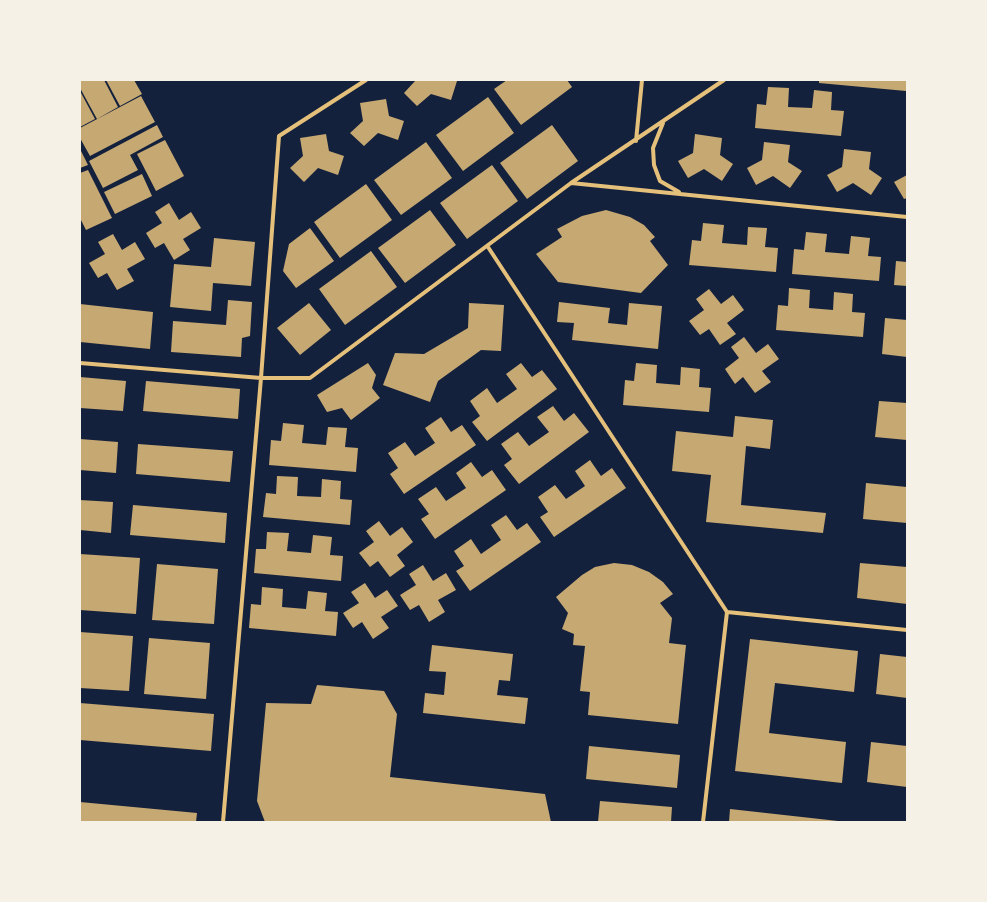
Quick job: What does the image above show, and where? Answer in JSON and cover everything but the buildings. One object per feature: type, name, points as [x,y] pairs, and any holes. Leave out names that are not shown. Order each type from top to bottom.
[{"type":"street","points":[[223,822],[261,378],[279,136],[366,80]]},
{"type":"street","points":[[636,141],[642,80]]},
{"type":"street","points":[[80,363],[261,378],[310,378],[488,247],[571,183],[636,141],[724,80]]},
{"type":"street","points":[[663,122],[653,148],[654,165],[660,181],[681,193]]},
{"type":"street","points":[[571,183],[907,217]]},
{"type":"street","points":[[488,247],[726,612],[703,822]]},
{"type":"street","points":[[726,612],[907,630]]}]
